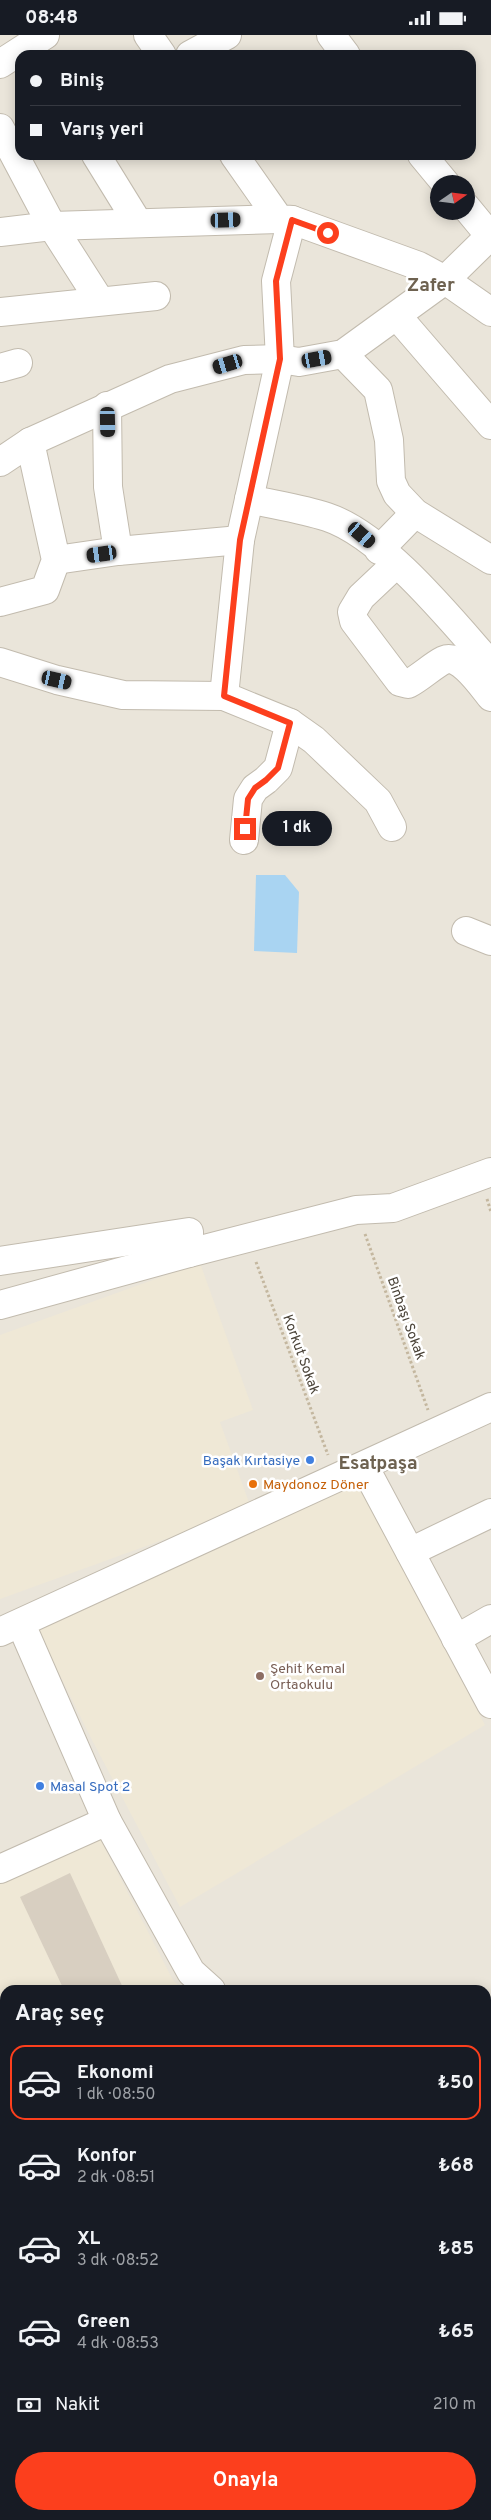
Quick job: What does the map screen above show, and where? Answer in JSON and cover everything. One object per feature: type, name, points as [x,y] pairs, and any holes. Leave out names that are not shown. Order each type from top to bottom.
[{"type":"street","points":[[148,35],[158,50]]},
{"type":"street","points":[[199,50],[227,35]]},
{"type":"street","points":[[332,35],[342,50]]},
{"type":"street","points":[[0,64],[15,56]]},
{"type":"street","points":[[0,128],[15,156]]},
{"type":"street","points":[[17,160],[52,226],[100,301]]},
{"type":"street","points":[[99,160],[138,223]]},
{"type":"street","points":[[224,696],[240,540],[280,359],[276,281],[286,219],[238,160]]},
{"type":"street","points":[[426,160],[439,175]]},
{"type":"street","points":[[0,462],[30,442],[107,405],[170,379],[244,360],[280,359],[299,362],[344,355],[445,280],[491,235],[475,217]]},
{"type":"street","points":[[0,232],[52,226],[286,219],[418,266],[445,280],[491,312]]},
{"type":"street","points":[[0,312],[156,296]]},
{"type":"street","points":[[397,316],[491,425]]},
{"type":"street","points":[[344,355],[378,390],[389,440],[391,481],[397,493],[415,513],[491,560]]},
{"type":"street","points":[[107,405],[108,487],[118,551]]},
{"type":"street","points":[[0,602],[45,590],[56,560],[30,442]]},
{"type":"street","points":[[249,499],[328,518],[362,535],[412,578],[491,665]]},
{"type":"street","points":[[415,513],[352,612],[354,621],[400,682],[408,684],[445,660],[454,659],[470,671],[491,697]]},
{"type":"street","points":[[56,560],[118,551],[240,540]]},
{"type":"street","points":[[0,662],[57,680],[123,695],[224,696],[290,723],[314,740],[378,801],[392,827]]},
{"type":"street","points":[[244,840],[248,799],[255,788],[278,768],[290,723]]},
{"type":"street","points":[[466,931],[491,941]]},
{"type":"street","points":[[0,1305],[189,1253],[356,1210],[393,1208],[491,1172]]},
{"type":"street","points":[[0,1261],[188,1232],[189,1253]]},
{"type":"street","points":[[205,1985],[191,1972],[107,1821],[10,1628],[491,1407]]},
{"type":"street","points":[[364,1466],[491,1704]]},
{"type":"street","points":[[410,1552],[491,1513]]},
{"type":"street","points":[[456,1639],[491,1619]]},
{"type":"street","points":[[0,1869],[107,1821]]},
{"type":"path","name":"Binbaşı Sokak","points":[[356,1210],[436,1432]]},
{"type":"path","name":"Korkut Sokak","points":[[247,1238],[336,1479]]},
{"type":"shaded area","points":[[0,35],[491,35],[491,1985],[0,1985]]},
{"type":"shaded area","points":[[200,1263],[253,1410],[220,1422],[251,1508],[0,1599],[0,1335]]},
{"type":"shaded area","name":"Şehit Kemal Ortaokulu","points":[[356,1481],[485,1725],[180,1907],[92,1740],[36,1627]]},
{"type":"shaded area","points":[[99,1837],[173,1980],[178,1985],[0,1985],[0,1884]]},
{"type":"water","points":[[256,875],[285,875],[299,892],[297,953],[254,951]]},
{"type":"building","points":[[70,1873],[122,1985],[62,1985],[20,1897]]},
{"type":"place","name":"Başak Kırtasiye","points":[[310,1460]]},
{"type":"place","name":"Maydonoz Döner","points":[[253,1484]]},
{"type":"place","name":"Şehit Kemal Ortaokulu","points":[[260,1676]]},
{"type":"place","name":"Masal Spot 2","points":[[40,1786]]},
{"type":"district","name":"Zafer","points":[[431,284]]},
{"type":"district","name":"Esatpaşa","points":[[378,1462]]},
{"type":"route","points":[[245,829],[248,799],[255,788],[278,768],[290,723],[224,696],[240,540],[280,359],[276,281],[292,220],[328,233]]}]
